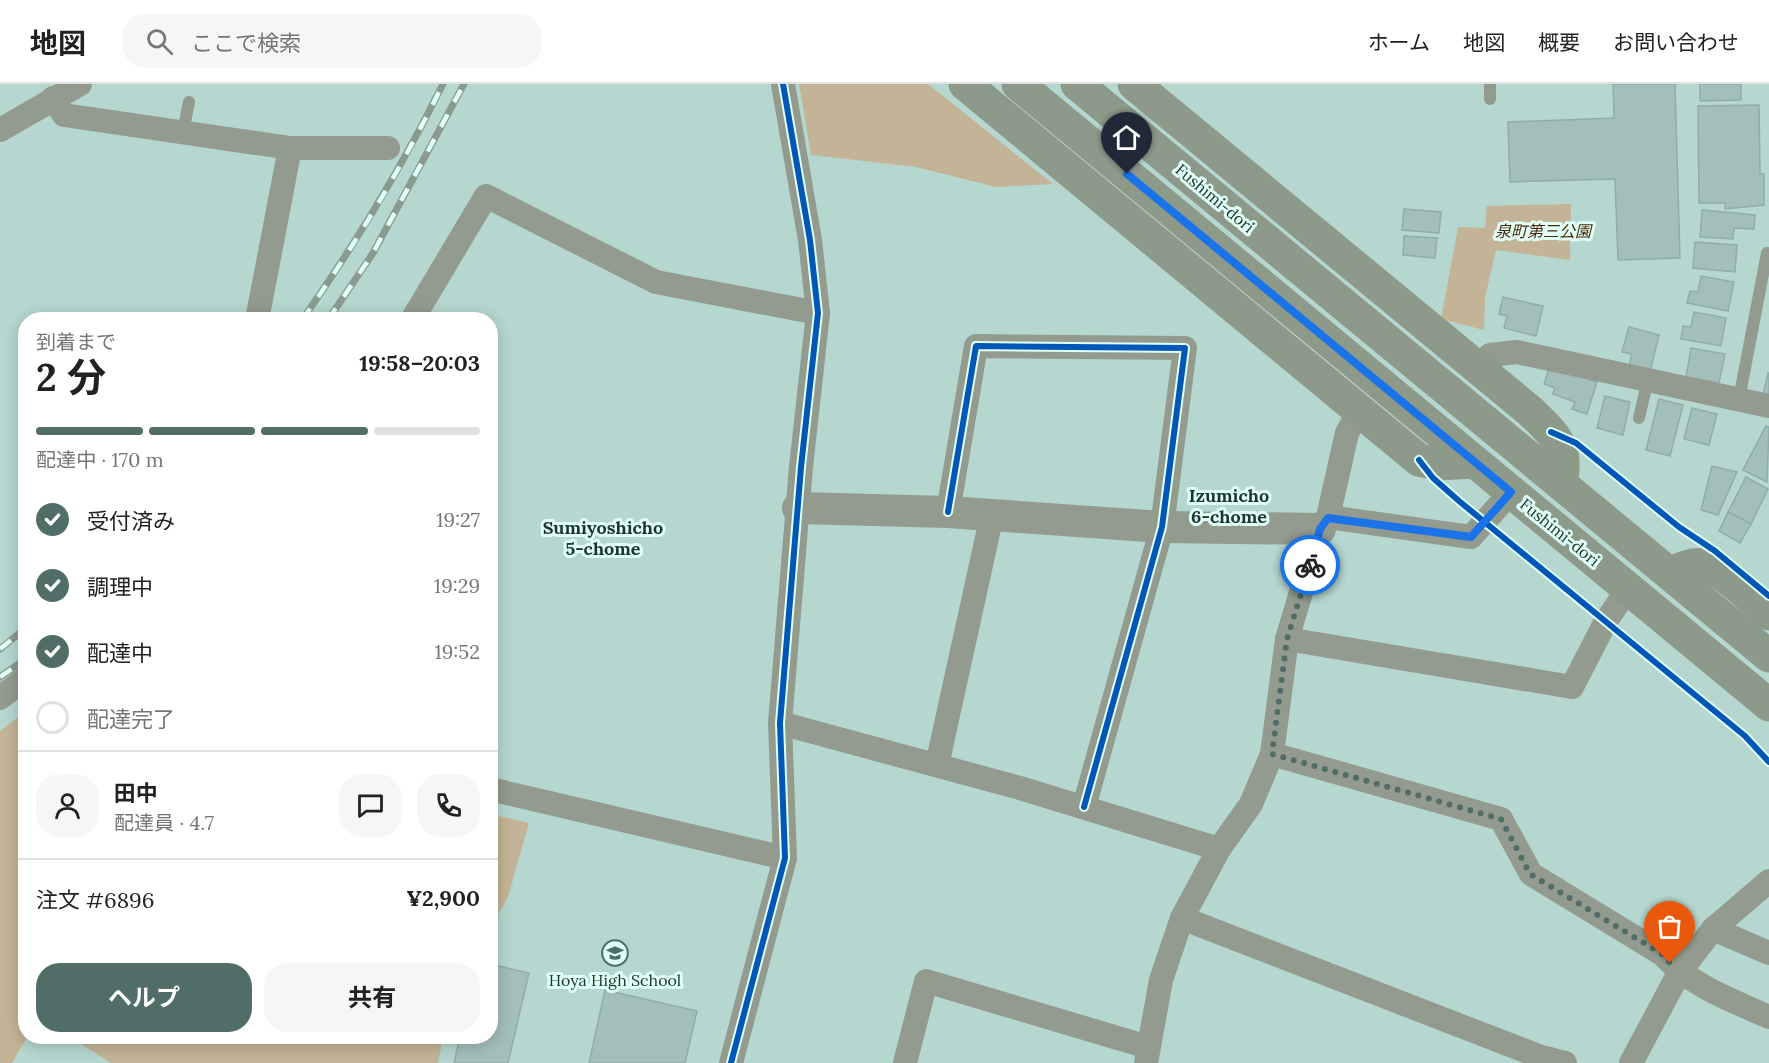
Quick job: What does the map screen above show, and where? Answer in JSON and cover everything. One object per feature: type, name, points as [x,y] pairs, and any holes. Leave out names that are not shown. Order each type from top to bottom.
[{"type":"main road","points":[[965,84],[1419,460],[1438,464],[1474,462]]},
{"type":"main road","name":"Fushimi-dori","points":[[1018,84],[1769,705]]},
{"type":"main road","name":"Fushimi-dori","points":[[1077,84],[1769,656]]},
{"type":"main road","points":[[1134,84],[1530,411],[1559,441],[1564,454],[1562,484]]},
{"type":"main road","points":[[1670,573],[1685,567],[1703,565],[1719,572],[1769,615]]},
{"type":"street","points":[[731,1063],[785,858],[780,723],[798,508],[818,313],[810,240],[783,84]]},
{"type":"street","points":[[0,130],[77,85]]},
{"type":"street","points":[[53,98],[64,115],[290,148],[388,148]]},
{"type":"street","points":[[259,312],[290,148]]},
{"type":"street","points":[[417,312],[486,196],[656,282],[818,313]]},
{"type":"street","points":[[948,512],[976,346],[1185,348],[1162,527],[1084,807]]},
{"type":"street","points":[[1478,368],[1490,355],[1517,352],[1769,406]]},
{"type":"street","points":[[905,1063],[926,981],[1147,1055],[1161,980],[1182,918],[1219,849],[1251,804],[1272,754],[1287,639],[1324,523],[1347,433],[1359,411]]},
{"type":"street","points":[[798,508],[948,512],[1162,527],[1324,523],[1471,537],[1511,492]]},
{"type":"street","points":[[937,765],[992,515]]},
{"type":"street","points":[[1287,639],[1572,687],[1606,621],[1628,589]]},
{"type":"street","points":[[0,698],[18,684]]},
{"type":"street","points":[[780,723],[1084,807],[1219,849]]},
{"type":"street","points":[[1272,754],[1501,819],[1530,874],[1662,954],[1679,973],[1710,991],[1769,1017]]},
{"type":"street","points":[[498,791],[785,858]]},
{"type":"street","points":[[1631,1063],[1679,973],[1713,929],[1769,881]]},
{"type":"street","points":[[1182,918],[1541,1057],[1565,1063]]},
{"type":"street","points":[[1713,929],[1769,953]]},
{"type":"lane","points":[[1490,84],[1490,99]]},
{"type":"lane","points":[[183,132],[189,102]]},
{"type":"lane","points":[[1739,399],[1767,253]]},
{"type":"lane","points":[[1639,418],[1648,379]]},
{"type":"green space","points":[[799,84],[928,84],[1053,184],[996,187],[916,167],[811,155]]},
{"type":"green space","name":"泉町第三公園","points":[[1571,204],[1570,260],[1496,250],[1485,298],[1484,330],[1441,319],[1458,227],[1485,228],[1487,206]]},
{"type":"green space","points":[[18,717],[18,1044],[23,1044],[12,1063],[0,1063],[0,731]]},
{"type":"green space","points":[[498,816],[529,823],[508,897],[498,915]]},
{"type":"green space","points":[[81,1044],[442,1044],[438,1063],[111,1063]]},
{"type":"building","points":[[1613,84],[1675,84],[1680,258],[1618,260],[1615,179],[1510,182],[1508,122],[1614,118]]},
{"type":"building","points":[[1700,84],[1741,84],[1741,100],[1700,101]]},
{"type":"building","points":[[1759,105],[1760,174],[1764,174],[1764,205],[1725,209],[1725,203],[1699,203],[1698,106]]},
{"type":"building","points":[[1404,209],[1441,212],[1439,233],[1402,230]]},
{"type":"building","points":[[1702,210],[1755,215],[1754,229],[1734,228],[1733,239],[1700,237]]},
{"type":"building","points":[[1404,236],[1437,238],[1435,258],[1403,255]]},
{"type":"building","points":[[1695,242],[1737,245],[1735,272],[1693,268]]},
{"type":"building","points":[[1701,276],[1734,282],[1728,311],[1687,303],[1690,291],[1698,292]]},
{"type":"building","points":[[1503,297],[1543,306],[1536,336],[1504,328],[1507,316],[1499,314]]},
{"type":"building","points":[[1694,312],[1726,318],[1721,346],[1681,339],[1683,326],[1691,327]]},
{"type":"building","points":[[1629,327],[1659,335],[1650,372],[1629,367],[1632,354],[1622,352]]},
{"type":"building","points":[[1691,348],[1725,354],[1719,383],[1686,377]]},
{"type":"building","points":[[1550,366],[1597,382],[1587,414],[1572,409],[1575,402],[1553,394],[1555,388],[1544,384]]},
{"type":"building","points":[[1769,373],[1769,397],[1763,395]]},
{"type":"building","points":[[1605,396],[1630,402],[1623,435],[1597,428]]},
{"type":"building","points":[[1659,399],[1683,405],[1670,456],[1646,450]]},
{"type":"building","points":[[1692,408],[1717,414],[1709,445],[1684,439]]},
{"type":"building","points":[[1766,426],[1769,427],[1767,482],[1743,470]]},
{"type":"building","points":[[1712,466],[1737,472],[1718,515],[1701,510]]},
{"type":"building","points":[[1746,477],[1768,489],[1751,524],[1728,512]]},
{"type":"building","points":[[1728,512],[1751,524],[1740,543],[1719,531]]},
{"type":"building","points":[[498,966],[529,973],[508,1063],[454,1063],[458,1044],[498,1044]]},
{"type":"building","points":[[605,990],[697,1011],[685,1063],[589,1063]]},
{"type":"railway","points":[[307,312],[377,205],[443,84]]},
{"type":"railway","points":[[333,312],[373,253],[464,84]]},
{"type":"railway","points":[[0,649],[18,634]]},
{"type":"railway","points":[[0,677],[18,665]]},
{"type":"cycle path","points":[[731,1063],[785,858],[780,723],[801,467],[818,313],[810,240],[783,84]]},
{"type":"cycle path","points":[[948,512],[976,346],[1185,348],[1162,527],[1084,807]]},
{"type":"cycle path","points":[[1551,432],[1576,443],[1679,527],[1715,551],[1769,596]]},
{"type":"cycle path","points":[[1419,460],[1433,478],[1459,501],[1745,736],[1769,762]]},
{"type":"way so far","points":[[1310,565],[1287,639],[1272,754],[1501,819],[1530,874],[1662,954],[1670,963]]},
{"type":"place","name":"Hoya High School","points":[[615,953]]},
{"type":"district","name":"Izumicho 6-chome","points":[[1229,505]]},
{"type":"district","name":"Sumiyoshicho 5-chome","points":[[603,537]]},
{"type":"route","points":[[1127,174],[1511,492],[1471,537],[1328,518],[1320,529],[1310,565]]}]
